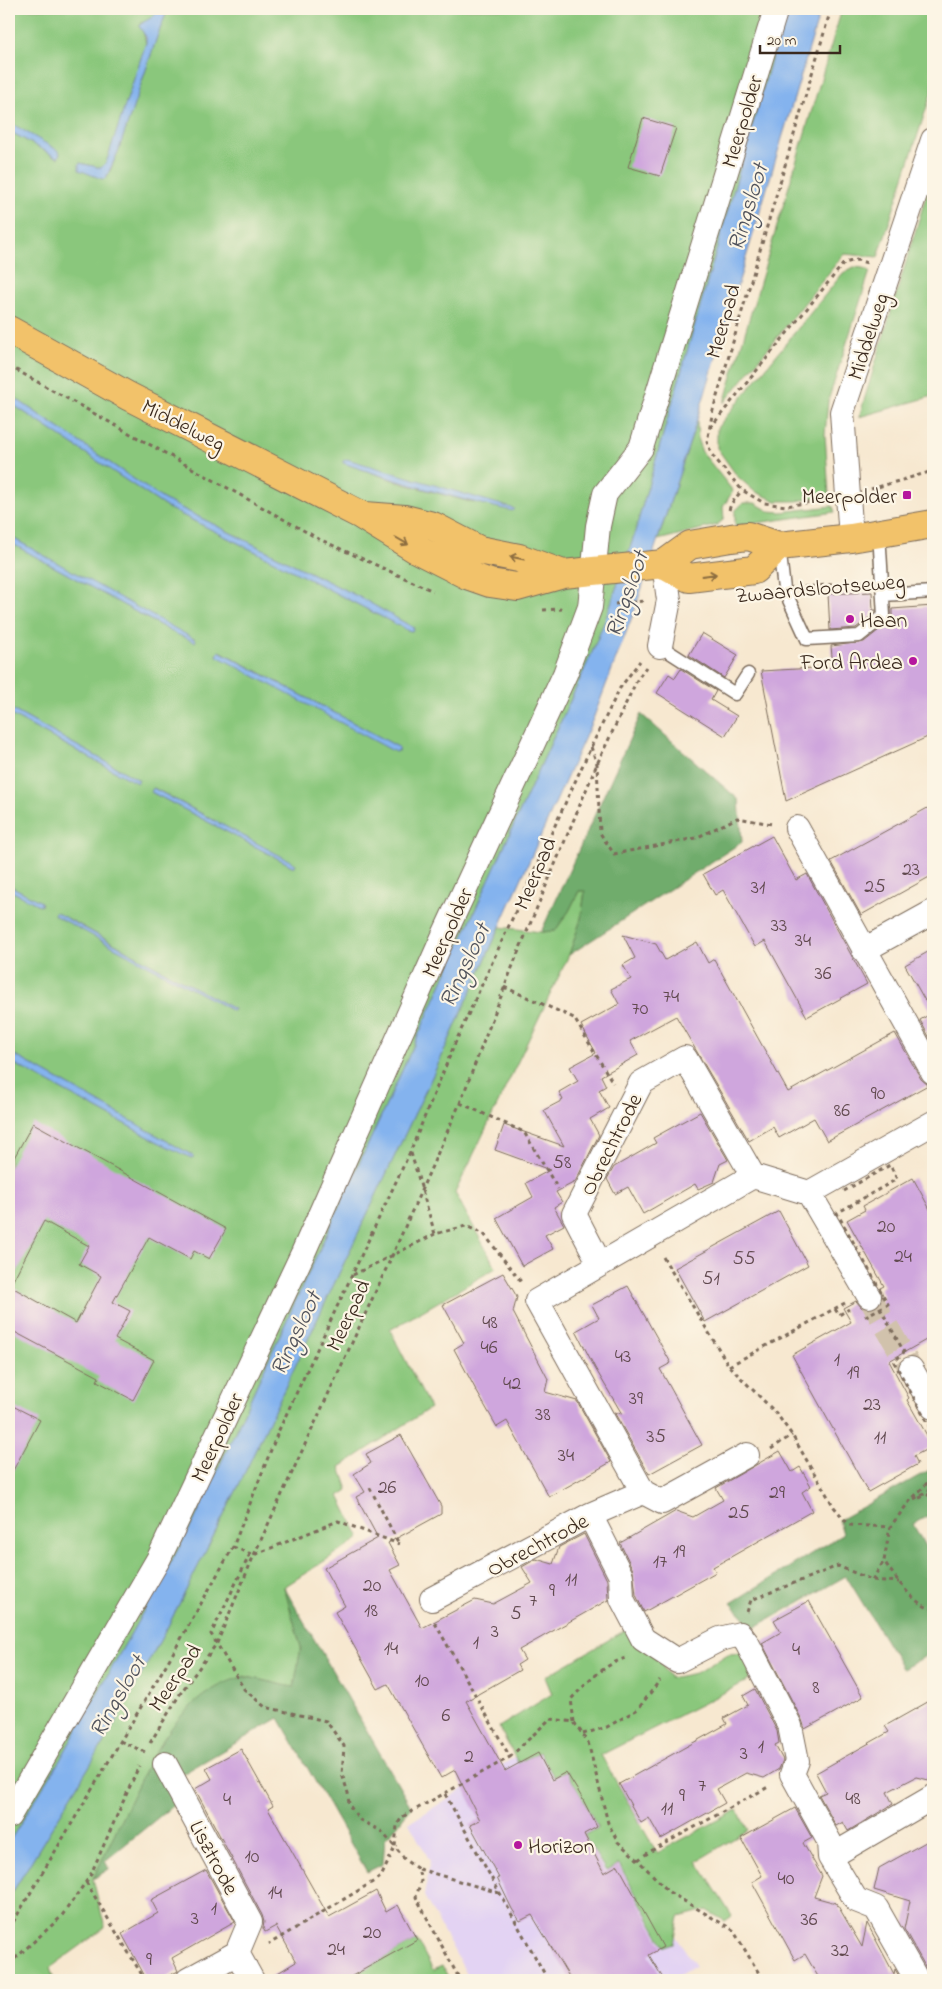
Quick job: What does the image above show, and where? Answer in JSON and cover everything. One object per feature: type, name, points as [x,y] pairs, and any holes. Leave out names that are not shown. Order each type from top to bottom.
[{"type":"main road","name":"Middelweg","points":[[9,330],[128,396],[361,515],[405,519],[433,526],[479,550],[520,558],[563,574],[593,569]]},
{"type":"main road","name":"Zwaardslootseweg","points":[[659,565],[690,545],[723,539],[748,536],[779,546],[851,538],[933,524]]},
{"type":"main road","points":[[593,569],[659,565]]},
{"type":"street","name":"Meerpolder","points":[[9,1816],[159,1558],[299,1262],[444,935],[565,674],[590,607],[598,526],[605,494],[641,448],[776,9]]},
{"type":"street","name":"Middelweg","points":[[851,538],[842,412],[933,140]]},
{"type":"street","points":[[652,651],[669,600],[659,565]]},
{"type":"street","points":[[797,828],[933,1072]]},
{"type":"street","points":[[864,950],[933,912]]},
{"type":"street","name":"Obrechtrode","points":[[600,1264],[574,1214],[641,1083],[685,1058],[753,1176]]},
{"type":"street","points":[[747,1455],[662,1502],[643,1492],[537,1301],[753,1176],[809,1192],[933,1123]]},
{"type":"street","points":[[809,1192],[870,1303]]},
{"type":"street","points":[[911,1369],[933,1407]]},
{"type":"street","name":"Obrechtrode","points":[[432,1599],[590,1515],[643,1492]]},
{"type":"street","points":[[590,1515],[621,1576],[622,1599],[643,1639],[668,1655],[740,1634],[747,1642],[790,1726],[797,1761],[792,1774],[829,1841],[830,1857],[856,1900],[876,1908],[917,1980]]},
{"type":"street","name":"Lisztrode","points":[[155,1758],[250,1922],[244,1964]]},
{"type":"street","points":[[830,1857],[933,1797]]},
{"type":"street","points":[[188,1980],[244,1964]]},
{"type":"lane","points":[[779,546],[784,589],[807,639],[859,636],[884,616],[879,532]]},
{"type":"lane","points":[[883,595],[933,592]]},
{"type":"lane","points":[[652,651],[735,694],[748,674]]},
{"type":"path","name":"Meerpad","points":[[832,9],[708,430],[707,442],[712,455],[742,490],[764,503],[786,506],[849,497]]},
{"type":"path","points":[[708,430],[844,262],[858,260],[889,270]]},
{"type":"path","name":"Middelweg","points":[[9,366],[319,539]]},
{"type":"path","points":[[849,497],[881,485],[933,471]]},
{"type":"path","name":"Zwaardslootseweg","points":[[784,589],[882,581]]},
{"type":"path","points":[[616,603],[641,601]]},
{"type":"path","name":"Meerpad","points":[[155,1758],[180,1694],[217,1643],[252,1554],[392,1256],[460,1103],[504,987],[597,764],[652,651]]},
{"type":"path","points":[[9,1930],[173,1653],[233,1547],[278,1432],[410,1152],[456,1041],[591,747],[620,688],[652,651]]},
{"type":"path","points":[[591,747],[597,764],[600,833],[614,854],[696,838],[737,818],[797,828]]},
{"type":"path","points":[[504,987],[574,1018],[629,1108]]},
{"type":"path","points":[[460,1103],[524,1132],[574,1214]]},
{"type":"path","points":[[410,1152],[435,1234]]},
{"type":"path","points":[[729,1366],[835,1309],[870,1303],[888,1304],[837,1213],[897,1179],[890,1165],[844,1191]]},
{"type":"path","points":[[352,1276],[435,1234],[466,1226],[484,1234],[537,1301]]},
{"type":"path","points":[[650,1235],[729,1366],[776,1413],[792,1435],[834,1507],[849,1525],[890,1527]]},
{"type":"path","points":[[870,1303],[904,1352],[894,1362],[933,1433]]},
{"type":"path","points":[[835,1309],[839,1315]]},
{"type":"path","points":[[872,1580],[884,1561],[890,1527],[909,1502],[933,1477]]},
{"type":"path","points":[[233,1547],[252,1554],[338,1521],[399,1544],[370,1488]]},
{"type":"path","points":[[909,1502],[933,1488]]},
{"type":"path","points":[[909,1502],[933,1493]]},
{"type":"path","points":[[252,1554],[211,1634],[244,1689],[265,1707],[326,1721],[344,1746],[342,1774],[348,1793],[349,1805],[360,1820],[381,1831],[405,1860],[418,1869],[499,1893]]},
{"type":"path","points":[[884,1561],[899,1582],[924,1607],[933,1609]]},
{"type":"path","points":[[740,1634],[751,1600],[838,1566],[872,1580],[899,1582]]},
{"type":"path","points":[[432,1599],[432,1618],[510,1757]]},
{"type":"path","points":[[668,1655],[618,1660],[592,1678],[571,1699],[574,1722],[588,1742],[608,1823],[618,1842],[669,1892],[733,1930],[763,1980]]},
{"type":"path","points":[[583,1734],[607,1727],[638,1709],[668,1655]]},
{"type":"path","points":[[244,1964],[381,1877],[395,1847],[397,1826],[402,1817],[510,1757],[550,1719],[574,1722]]},
{"type":"path","points":[[120,1741],[155,1758]]},
{"type":"path","points":[[9,1964],[61,1917],[86,1882],[141,1761]]},
{"type":"path","points":[[638,1860],[792,1774]]},
{"type":"path","points":[[445,1794],[548,1980]]},
{"type":"path","points":[[418,1869],[422,1881],[416,1897],[460,1980]]},
{"type":"path","points":[[86,1882],[145,1980]]},
{"type":"shaded area","name":"Horizon","points":[[547,1731],[603,1829],[696,1966],[670,1980],[470,1980],[424,1896],[430,1861],[409,1823],[529,1748]]},
{"type":"green space","points":[[9,9],[158,9],[151,18],[141,23],[146,43],[106,163],[101,168],[80,163],[107,178],[118,152],[168,9],[786,9],[632,542],[591,655],[194,1521],[60,1760],[9,1842],[9,1061],[158,1142],[190,1154],[9,1052],[9,890],[41,906],[42,903],[9,885],[9,714],[127,778],[139,780],[9,708],[9,542],[174,633],[196,641],[9,536],[9,402],[166,507],[407,630],[412,631],[414,628],[363,599],[163,499],[9,394],[9,131],[58,158],[58,151],[9,122]],"holes":[[[344,463],[474,503],[404,484]],[[219,652],[222,652],[398,747],[217,655]],[[154,788],[296,864],[294,867],[151,792]],[[55,915],[67,918],[234,1009],[233,1011]]]},
{"type":"green space","points":[[842,9],[933,9],[933,88],[878,257],[844,254],[724,403]]},
{"type":"green space","points":[[933,173],[933,396],[859,417]]},
{"type":"green space","points":[[854,267],[870,271],[828,401],[825,434],[829,495],[797,501],[776,501],[754,491],[737,476],[717,448],[717,428],[843,273]]},
{"type":"green space","points":[[697,420],[698,441],[702,452],[733,491],[723,507],[724,519],[717,525],[658,540]]},
{"type":"green space","points":[[743,503],[755,503],[769,511],[781,512],[833,506],[835,512],[735,526],[735,511]]},
{"type":"green space","points":[[641,714],[739,800],[742,842],[569,955],[581,919],[585,891],[579,891],[569,911],[555,931],[541,932]]},
{"type":"green space","points":[[579,891],[585,891],[581,919],[569,955],[455,1193],[496,1268],[390,1330],[430,1408],[340,1467],[348,1490],[339,1496],[360,1538],[284,1587],[301,1647],[294,1688],[244,1676],[162,1741],[149,1762],[93,1879],[105,1928],[50,1968],[54,1980],[9,1980],[9,1898],[109,1734],[168,1626],[237,1489],[441,1058],[500,927],[541,932],[555,931],[569,911]]},
{"type":"green space","points":[[933,1468],[933,1513],[913,1524],[933,1561],[933,1652],[903,1669],[846,1576],[754,1628],[731,1603],[843,1534],[839,1520]]},
{"type":"green space","points":[[284,1587],[411,1807],[385,1839],[383,1864],[367,1872],[279,1718],[167,1783],[176,1803],[105,1861],[109,1869],[93,1879],[147,1767],[158,1747],[185,1711],[221,1685],[242,1677],[294,1687],[301,1647]]},
{"type":"green space","points":[[629,1628],[660,1662],[670,1678],[696,1673],[728,1654],[742,1653],[755,1677],[601,1755],[657,1853],[737,1810],[748,1830],[697,1861],[732,1916],[725,1921],[706,1910],[679,1917],[674,1944],[665,1947],[619,1864],[606,1871],[584,1835],[598,1828],[567,1771],[554,1777],[539,1752],[518,1763],[499,1727],[552,1694],[545,1677]]},
{"type":"green space","points":[[417,1940],[433,1970],[442,1966],[450,1980],[344,1980]]},
{"type":"water","points":[[158,9],[168,9],[118,152],[106,178],[102,179],[79,170],[80,163],[101,168],[106,163],[146,43],[146,37],[139,26],[152,17]]},
{"type":"water","name":"Ringsloot","points":[[786,9],[821,9],[697,420],[635,609],[593,719],[441,1058],[237,1489],[168,1626],[109,1734],[9,1898],[9,1842],[60,1760],[194,1521],[591,655],[632,542]]},
{"type":"water","points":[[9,122],[59,151],[58,158],[9,131]]},
{"type":"water","points":[[9,394],[163,499],[363,599],[414,628],[412,631],[407,630],[166,507],[9,402]]},
{"type":"water","points":[[347,459],[515,509],[513,511],[448,496],[343,463]]},
{"type":"water","points":[[9,536],[196,640],[195,642],[174,633],[9,542]]},
{"type":"water","points":[[219,651],[398,747],[399,751],[395,752],[217,656]]},
{"type":"water","points":[[9,708],[139,780],[137,783],[127,778],[9,714]]},
{"type":"water","points":[[153,788],[296,864],[294,867],[151,792]]},
{"type":"water","points":[[9,885],[41,902],[41,906],[9,890]]},
{"type":"water","points":[[55,912],[234,1009],[233,1011],[54,915]]},
{"type":"water","points":[[9,1052],[194,1157],[191,1158],[158,1142],[9,1061]]},
{"type":"building","points":[[643,118],[676,128],[660,176],[628,167]]},
{"type":"building","points":[[872,592],[873,610],[876,610],[876,612],[856,628],[830,630],[828,594]]},
{"type":"building","points":[[933,606],[932,735],[786,801],[761,671],[833,667],[831,646],[864,642],[889,622],[892,616],[892,609]]},
{"type":"building","points":[[702,633],[738,655],[724,678],[689,655]]},
{"type":"building","points":[[681,669],[716,691],[711,700],[737,716],[725,736],[657,693],[669,674],[675,678]]},
{"type":"building","points":[[933,805],[933,875],[861,915],[831,861]]},
{"type":"building","points":[[772,836],[796,880],[807,874],[867,984],[807,1017],[765,941],[755,947],[723,890],[715,895],[703,874]]},
{"type":"building","points":[[623,935],[656,944],[665,960],[697,942],[708,963],[714,959],[788,1092],[895,1033],[921,1079],[928,1085],[827,1141],[814,1118],[779,1138],[773,1127],[749,1141],[676,1016],[630,1041],[638,1055],[601,1076],[606,1086],[599,1090],[609,1108],[590,1119],[599,1135],[575,1182],[556,1192],[562,1202],[554,1207],[564,1225],[545,1235],[553,1249],[522,1266],[496,1218],[533,1197],[526,1183],[550,1170],[495,1150],[504,1125],[564,1146],[544,1110],[563,1100],[559,1092],[578,1081],[570,1067],[596,1053],[581,1025],[619,1004],[611,989],[631,979],[623,965],[635,958]]},
{"type":"building","points":[[933,949],[933,1044],[920,1020],[932,1013],[905,965]]},
{"type":"building","points":[[700,1112],[728,1160],[720,1164],[714,1182],[698,1189],[695,1184],[643,1214],[628,1187],[615,1194],[607,1179],[614,1167],[656,1143],[653,1138]]},
{"type":"building","points":[[33,1123],[226,1229],[209,1259],[194,1251],[190,1259],[149,1237],[113,1302],[130,1311],[115,1339],[154,1360],[133,1400],[97,1381],[99,1377],[9,1329],[9,1167]],"holes":[[[44,1221],[89,1246],[79,1264],[101,1276],[76,1323],[10,1286]]]},
{"type":"building","points":[[913,1178],[933,1215],[933,1336],[889,1361],[909,1398],[907,1400],[933,1446],[914,1456],[918,1464],[868,1492],[792,1355],[851,1322],[843,1308],[856,1301],[862,1308],[869,1310],[881,1303],[883,1295],[880,1288],[884,1286],[847,1220],[865,1210],[863,1206]]},
{"type":"building","points":[[779,1211],[808,1265],[705,1322],[675,1268]]},
{"type":"building","points":[[503,1273],[517,1297],[513,1312],[548,1379],[545,1392],[577,1401],[611,1462],[549,1497],[507,1421],[497,1427],[477,1392],[454,1349],[464,1343],[443,1305]]},
{"type":"building","points":[[628,1286],[671,1363],[660,1369],[702,1445],[649,1474],[614,1412],[622,1414],[576,1331],[599,1318],[592,1305]]},
{"type":"building","points":[[9,1404],[40,1420],[9,1478]]},
{"type":"building","points":[[401,1435],[441,1506],[441,1514],[388,1543],[400,1565],[390,1570],[422,1628],[475,1600],[493,1604],[532,1583],[522,1567],[536,1559],[553,1564],[559,1547],[584,1534],[607,1580],[608,1600],[519,1650],[525,1660],[517,1665],[520,1670],[466,1701],[505,1771],[538,1753],[552,1780],[566,1772],[597,1827],[584,1834],[604,1873],[618,1865],[663,1947],[649,1955],[664,1980],[571,1980],[532,1915],[520,1921],[512,1909],[497,1878],[499,1878],[470,1825],[480,1820],[455,1770],[441,1778],[388,1684],[378,1689],[335,1612],[345,1606],[324,1568],[378,1538],[356,1497],[365,1492],[354,1474],[371,1463],[366,1454]]},
{"type":"building","points":[[780,1451],[792,1472],[800,1467],[811,1486],[802,1492],[812,1511],[713,1567],[716,1572],[644,1612],[636,1595],[633,1570],[620,1543],[676,1511],[693,1517],[723,1500],[716,1488]]},
{"type":"building","points":[[809,1601],[863,1697],[805,1729],[762,1643],[781,1632],[774,1620]]},
{"type":"building","points":[[755,1689],[777,1731],[779,1743],[775,1745],[783,1760],[779,1769],[764,1778],[746,1773],[717,1789],[725,1803],[661,1839],[649,1818],[641,1823],[619,1784],[727,1724],[724,1718],[748,1705],[743,1696]]},
{"type":"building","points":[[933,1699],[933,1781],[916,1777],[887,1792],[893,1804],[848,1831],[843,1822],[836,1826],[819,1795],[826,1792],[816,1773],[889,1732],[885,1726]]},
{"type":"building","points":[[241,1749],[273,1806],[268,1809],[329,1917],[376,1891],[386,1912],[398,1905],[417,1940],[345,1980],[266,1980],[296,1962],[276,1926],[265,1932],[262,1915],[195,1789],[212,1779],[206,1768]]},
{"type":"building","points":[[795,1808],[812,1838],[803,1843],[822,1876],[814,1897],[836,1903],[862,1947],[867,1923],[894,1974],[895,1969],[901,1980],[820,1980],[805,1954],[795,1960],[752,1882],[762,1876],[741,1838]]},
{"type":"building","points":[[933,1838],[933,1980],[931,1980],[929,1973],[904,1929],[910,1901],[874,1890],[879,1868]]},
{"type":"building","points":[[206,1870],[235,1922],[172,1958],[178,1971],[161,1980],[147,1980],[122,1934],[158,1913],[151,1900]]},
{"type":"tunnel","points":[[869,1296],[911,1369]]},
{"type":"place","name":"Meerpolder","points":[[907,495]]},
{"type":"place","name":"Haan","points":[[850,619]]},
{"type":"place","name":"Ford Ardea","points":[[913,661]]},
{"type":"place","name":"Horizon","points":[[518,1845]]}]
